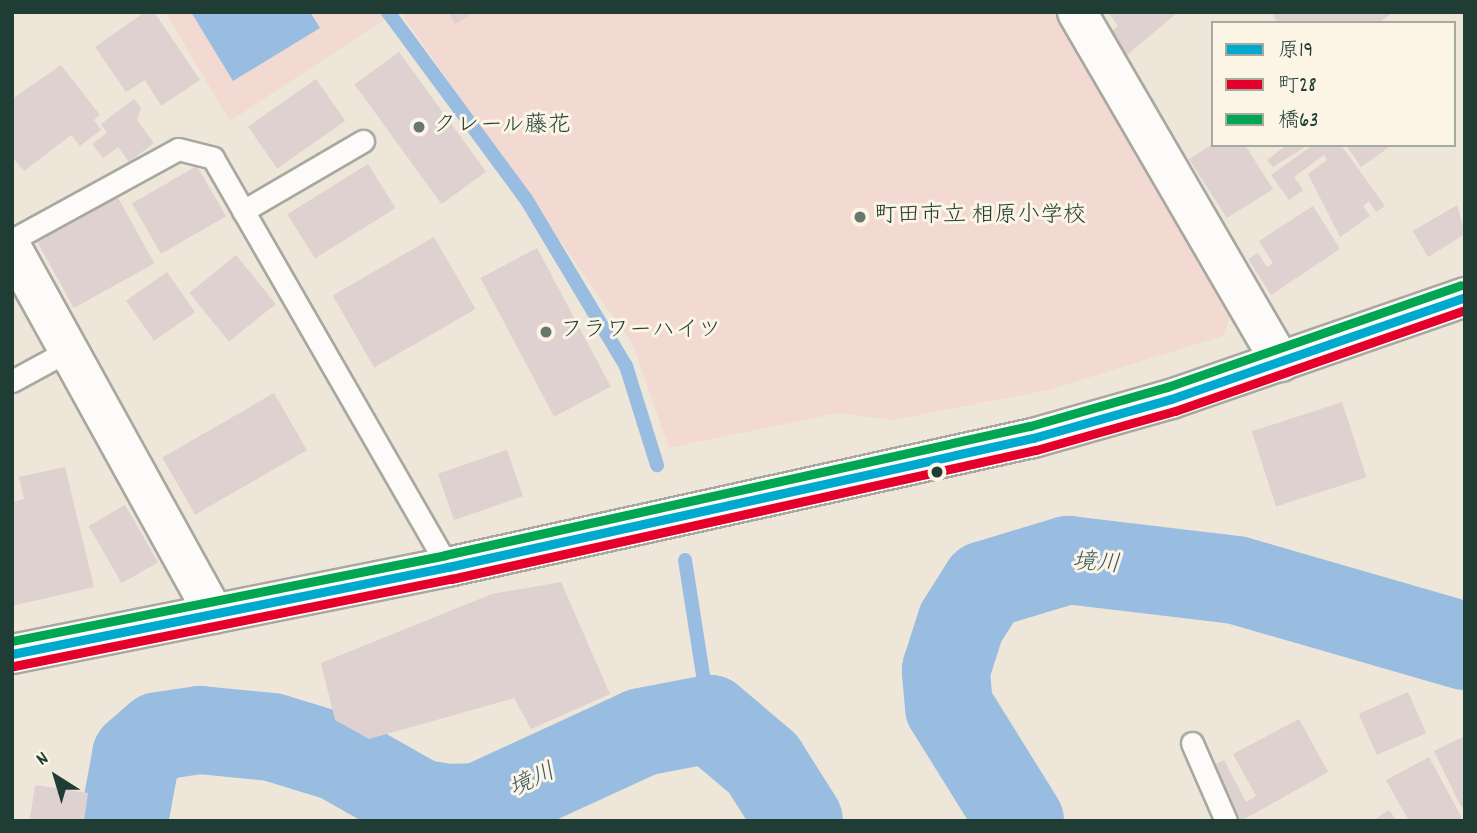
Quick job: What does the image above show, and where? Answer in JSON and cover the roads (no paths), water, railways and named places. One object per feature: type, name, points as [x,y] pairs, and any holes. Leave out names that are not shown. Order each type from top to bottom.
[{"type":"main road","points":[[1077,12],[1281,362]]},
{"type":"main road","points":[[12,248],[214,614]]},
{"type":"main road","points":[[12,654],[448,568],[1033,438],[1281,362],[1465,297]]},
{"type":"lane","points":[[243,211],[363,141]]},
{"type":"lane","points":[[12,240],[178,149],[213,158],[448,568]]},
{"type":"lane","points":[[12,381],[68,350]]},
{"type":"lane","points":[[1192,743],[1226,821]]},
{"type":"water","points":[[191,12],[310,12],[320,28],[233,81]]},
{"type":"waterway","points":[[388,12],[526,199],[626,366],[657,465]]},
{"type":"waterway","points":[[685,560],[710,719]]},
{"type":"waterway","name":"境川","points":[[1020,821],[949,707],[946,670],[961,623],[985,585],[1068,560],[1236,580],[1465,646]]},
{"type":"waterway","name":"境川","points":[[124,821],[136,756],[159,736],[200,730],[272,737],[338,757],[419,803],[448,808],[479,807],[642,732],[710,719],[763,764],[799,821]]},
{"type":"place","name":"クレール藤花","points":[[419,127]]},
{"type":"place","name":"町田市立 相原小学校","points":[[860,217]]},
{"type":"place","name":"フラワーハイツ","points":[[546,332]]}]
